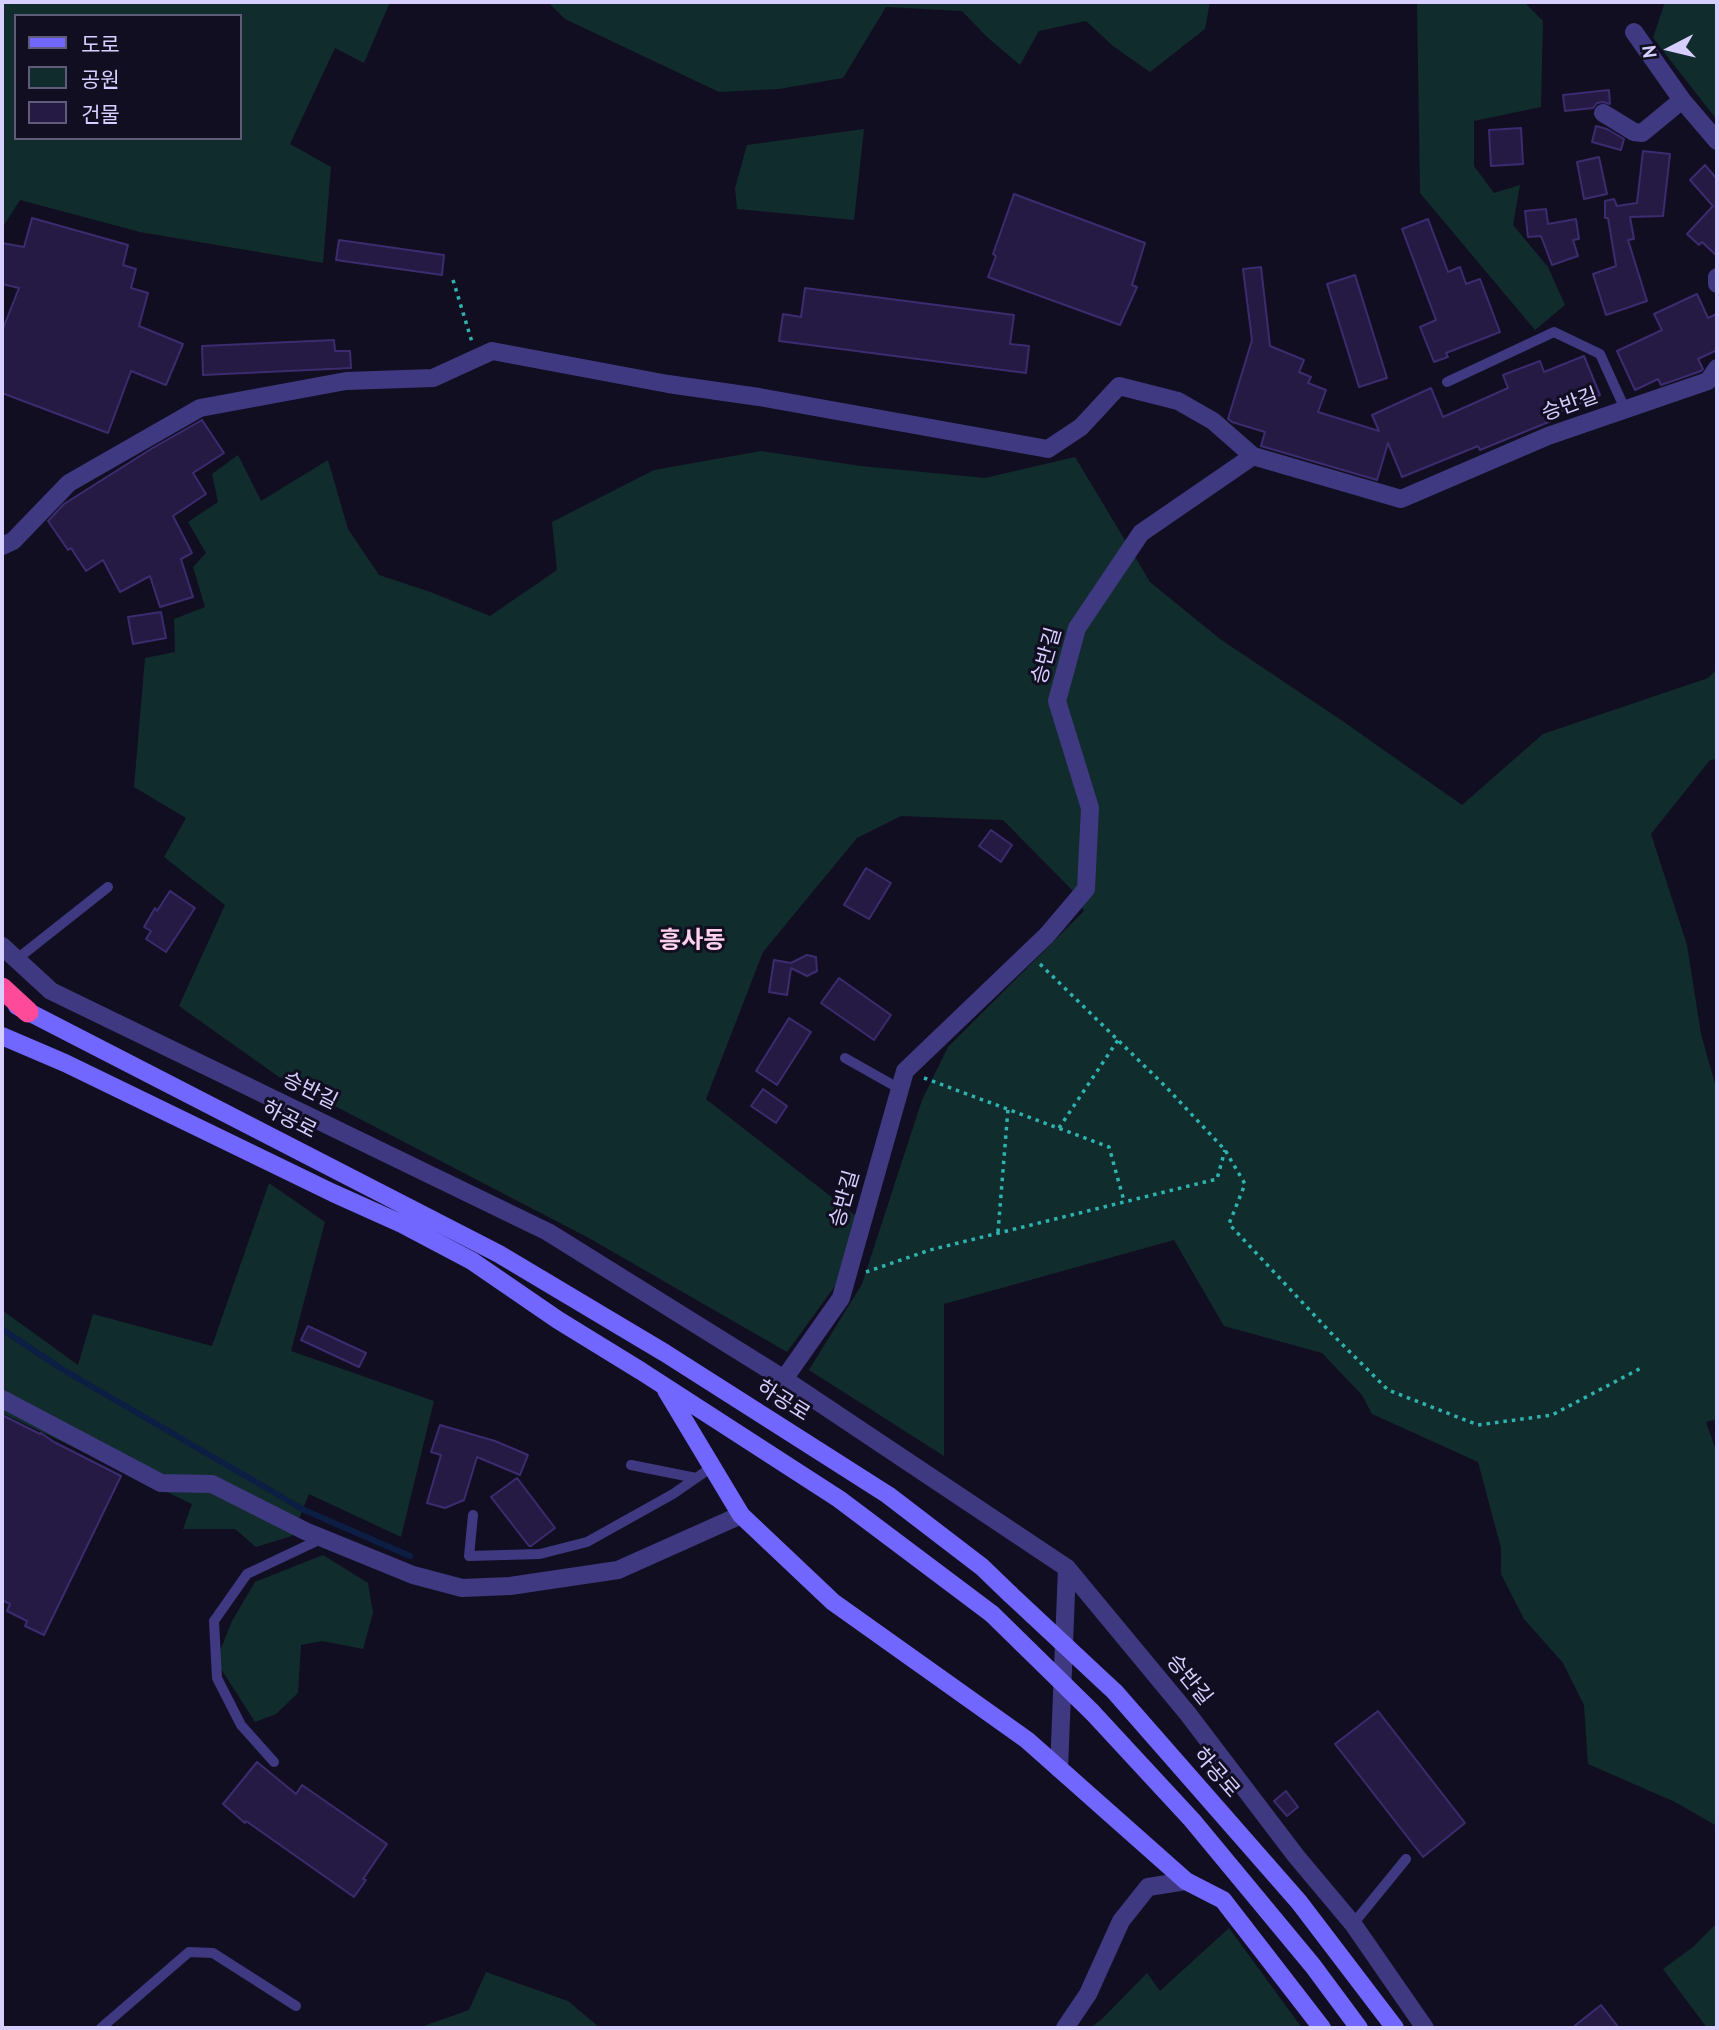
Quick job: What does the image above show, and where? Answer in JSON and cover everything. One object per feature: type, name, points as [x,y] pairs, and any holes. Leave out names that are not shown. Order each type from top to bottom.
[{"type":"highway","points":[[2,989],[28,1012]]},
{"type":"street","points":[[1634,32],[1682,100],[1717,141]]},
{"type":"street","points":[[1603,113],[1634,132],[1642,133],[1682,100]]},
{"type":"street","points":[[1717,277],[1717,284]]},
{"type":"street","points":[[2,546],[13,541],[69,482],[200,408],[346,381],[433,378],[492,351],[1048,449],[1081,427],[1119,386],[1178,401],[1213,421],[1253,456]]},
{"type":"street","name":"승반길","points":[[784,1379],[841,1298],[905,1071],[1047,935],[1086,889],[1090,808],[1057,701],[1077,628],[1142,533],[1253,456],[1401,499],[1548,436],[1708,381],[1717,368]]},
{"type":"street","name":"승반길","points":[[2,946],[51,991],[548,1232],[784,1379],[1067,1569],[1188,1714],[1296,1856],[1353,1924],[1425,2028]]},
{"type":"street","name":"하공로","points":[[2,998],[499,1254],[665,1353],[888,1495],[982,1567],[1115,1692],[1299,1902],[1395,2028]]},
{"type":"street","points":[[2,1036],[65,1063],[402,1224],[472,1261],[558,1320],[839,1499],[992,1614],[1092,1712],[1201,1831],[1313,1966],[1359,2028]]},
{"type":"street","points":[[665,1387],[741,1515],[833,1602],[1027,1740],[1186,1881],[1223,1900],[1322,2028]]},
{"type":"street","points":[[2,1399],[161,1483],[212,1484],[323,1538],[414,1575],[462,1588],[498,1587],[618,1570],[741,1515]]},
{"type":"street","points":[[1059,1769],[1067,1569]]},
{"type":"street","points":[[1065,2028],[1088,1994],[1121,1921],[1148,1886],[1186,1881]]},
{"type":"lane","points":[[1447,382],[1553,332],[1600,354],[1625,409]]},
{"type":"lane","points":[[16,959],[108,887]]},
{"type":"lane","points":[[845,1058],[900,1089]]},
{"type":"lane","points":[[631,1465],[696,1478]]},
{"type":"lane","points":[[473,1515],[469,1556],[540,1554],[587,1542],[673,1493],[712,1467]]},
{"type":"lane","points":[[274,1762],[241,1725],[217,1678],[214,1621],[247,1574],[323,1538]]},
{"type":"lane","points":[[1353,1924],[1406,1859]]},
{"type":"lane","points":[[102,2028],[189,1952],[213,1953],[296,2006]]},
{"type":"path","points":[[453,280],[477,358]]},
{"type":"path","points":[[1028,953],[1166,1087],[1225,1150],[1245,1184],[1229,1223],[1388,1390],[1478,1424],[1552,1415],[1643,1367]]},
{"type":"path","points":[[1059,1128],[1118,1040]]},
{"type":"path","points":[[905,1071],[1109,1147],[1124,1201]]},
{"type":"path","points":[[998,1233],[1008,1109]]},
{"type":"path","points":[[846,1279],[930,1250],[1217,1179],[1225,1150]]},
{"type":"green space","points":[[2,2],[390,2],[364,63],[335,48],[290,144],[331,167],[323,263],[140,232],[20,200],[4,225]]},
{"type":"green space","points":[[548,2],[1210,2],[1205,29],[1150,72],[1113,46],[1086,21],[1039,31],[1020,65],[962,11],[886,7],[843,78],[779,89],[719,92],[565,19]]},
{"type":"green space","points":[[1417,2],[1524,2],[1543,21],[1541,107],[1474,121],[1474,166],[1494,193],[1520,185],[1513,225],[1548,267],[1565,305],[1535,330],[1420,193]]},
{"type":"green space","points":[[1665,2],[1717,2],[1717,120],[1653,38]]},
{"type":"green space","points":[[864,129],[854,220],[737,209],[735,188],[747,145]]},
{"type":"green space","points":[[761,451],[861,466],[985,478],[1075,457],[1150,582],[1220,639],[1462,805],[1543,734],[1708,678],[1717,669],[1717,759],[1710,760],[1651,834],[1687,945],[1701,1034],[1717,1091],[1717,1419],[1706,1422],[1717,1453],[1717,1826],[1675,1802],[1588,1764],[1584,1705],[1563,1663],[1524,1619],[1501,1574],[1501,1548],[1478,1462],[1372,1414],[1362,1395],[1322,1353],[1224,1326],[1174,1240],[944,1304],[944,1456],[809,1370],[862,1284],[922,1100],[948,1047],[1084,911],[1072,890],[1003,820],[901,816],[857,838],[763,952],[706,1099],[857,1217],[835,1286],[787,1352],[587,1237],[279,1077],[179,1006],[225,905],[164,857],[186,818],[134,787],[145,658],[175,652],[174,619],[205,607],[193,567],[206,553],[188,522],[218,502],[212,474],[238,455],[261,501],[328,460],[348,529],[379,575],[490,616],[557,570],[552,522],[654,470]]},
{"type":"green space","points":[[269,1183],[325,1222],[291,1351],[434,1401],[401,1537],[309,1494],[292,1536],[256,1547],[235,1529],[183,1529],[192,1504],[2,1413],[2,1310],[78,1365],[93,1314],[212,1346]]},
{"type":"green space","points":[[323,1555],[368,1583],[373,1613],[363,1649],[322,1641],[301,1645],[298,1693],[276,1714],[255,1722],[216,1661],[232,1621],[255,1582]]},
{"type":"green space","points":[[1717,1923],[1717,2028],[1707,2028],[1663,1969],[1693,1947]]},
{"type":"green space","points":[[1229,1928],[1302,2028],[1090,2028],[1147,1973],[1160,1991]]},
{"type":"green space","points":[[486,1972],[568,2001],[600,2028],[418,2028],[469,2010]]},
{"type":"building","points":[[1609,90],[1610,104],[1603,102],[1597,103],[1593,108],[1565,111],[1563,95]]},
{"type":"building","points":[[1596,126],[1624,139],[1621,150],[1592,142]]},
{"type":"building","points":[[1521,128],[1523,164],[1491,166],[1489,130]]},
{"type":"building","points":[[1643,151],[1670,154],[1663,216],[1630,217],[1634,239],[1628,240],[1647,301],[1606,315],[1593,274],[1616,266],[1608,218],[1605,218],[1605,201],[1614,199],[1617,206],[1637,203]]},
{"type":"building","points":[[1599,157],[1607,194],[1584,199],[1577,162]]},
{"type":"building","points":[[1705,165],[1717,179],[1717,256],[1702,242],[1699,245],[1687,234],[1713,206],[1690,180]]},
{"type":"building","points":[[1014,194],[1145,243],[1132,285],[1137,287],[1120,325],[988,277],[996,256],[993,254]]},
{"type":"building","points":[[1546,209],[1548,224],[1576,219],[1579,239],[1573,240],[1578,256],[1552,265],[1541,236],[1528,237],[1525,211]]},
{"type":"building","points":[[32,218],[128,245],[123,265],[136,269],[131,288],[148,293],[139,326],[183,344],[166,385],[131,371],[108,433],[2,393],[2,331],[19,288],[2,284],[2,243],[24,247]]},
{"type":"building","points":[[1428,219],[1448,272],[1460,267],[1466,284],[1480,279],[1500,332],[1446,353],[1448,357],[1434,362],[1420,327],[1436,320],[1402,229]]},
{"type":"building","points":[[339,240],[444,255],[442,275],[336,260]]},
{"type":"building","points":[[1261,267],[1270,346],[1304,360],[1299,372],[1311,377],[1308,383],[1326,390],[1318,412],[1379,431],[1372,415],[1431,388],[1443,417],[1508,388],[1503,375],[1540,361],[1544,372],[1584,356],[1600,395],[1554,414],[1556,419],[1480,450],[1478,446],[1402,477],[1388,443],[1377,480],[1261,446],[1265,432],[1228,419],[1252,340],[1243,269]]},
{"type":"building","points":[[1355,275],[1387,378],[1359,387],[1327,284]]},
{"type":"building","points":[[805,288],[1014,315],[1010,344],[1029,346],[1026,373],[779,341],[783,314],[801,317]]},
{"type":"building","points":[[1697,294],[1708,318],[1717,314],[1717,350],[1698,359],[1703,369],[1701,371],[1661,385],[1658,379],[1635,390],[1617,351],[1662,330],[1654,314]]},
{"type":"building","points":[[334,340],[335,351],[350,351],[351,368],[203,375],[202,346]]},
{"type":"building","points":[[202,420],[224,453],[193,473],[206,494],[173,516],[192,553],[181,559],[193,597],[160,607],[150,576],[120,592],[103,560],[86,571],[48,521],[64,504]]},
{"type":"building","points":[[161,612],[166,638],[133,644],[128,617]]},
{"type":"building","points":[[991,830],[1012,845],[1001,862],[979,846]]},
{"type":"building","points":[[866,868],[891,883],[869,919],[844,905]]},
{"type":"building","points":[[170,891],[195,908],[166,952],[146,939],[151,931],[144,927],[155,908],[157,911]]},
{"type":"building","points":[[807,955],[816,957],[817,971],[807,976],[791,968],[787,995],[769,992],[774,960],[791,963]]},
{"type":"building","points":[[839,978],[891,1015],[874,1040],[821,1003]]},
{"type":"building","points":[[789,1018],[811,1032],[777,1085],[756,1071]]},
{"type":"building","points":[[763,1089],[787,1106],[776,1123],[751,1106]]},
{"type":"building","points":[[308,1326],[366,1353],[359,1367],[301,1340]]},
{"type":"building","points":[[2,1415],[121,1476],[44,1635],[25,1626],[27,1621],[7,1611],[10,1604],[2,1600]]},
{"type":"building","points":[[440,1425],[495,1441],[528,1455],[520,1475],[477,1457],[464,1500],[445,1508],[427,1503],[441,1455],[431,1452]]},
{"type":"building","points":[[517,1478],[555,1528],[531,1546],[491,1497]]},
{"type":"building","points":[[1378,1711],[1465,1823],[1423,1857],[1335,1744]]},
{"type":"building","points":[[257,1762],[296,1794],[302,1785],[387,1844],[354,1897],[246,1821],[245,1823],[223,1804]]},
{"type":"building","points":[[1286,1791],[1298,1807],[1287,1816],[1274,1801]]},
{"type":"building","points":[[1601,2005],[1619,2028],[1572,2028]]},
{"type":"waterway","points":[[2,1329],[62,1369],[304,1510],[410,1556]]},
{"type":"district","name":"흥사동","points":[[692,941]]}]
